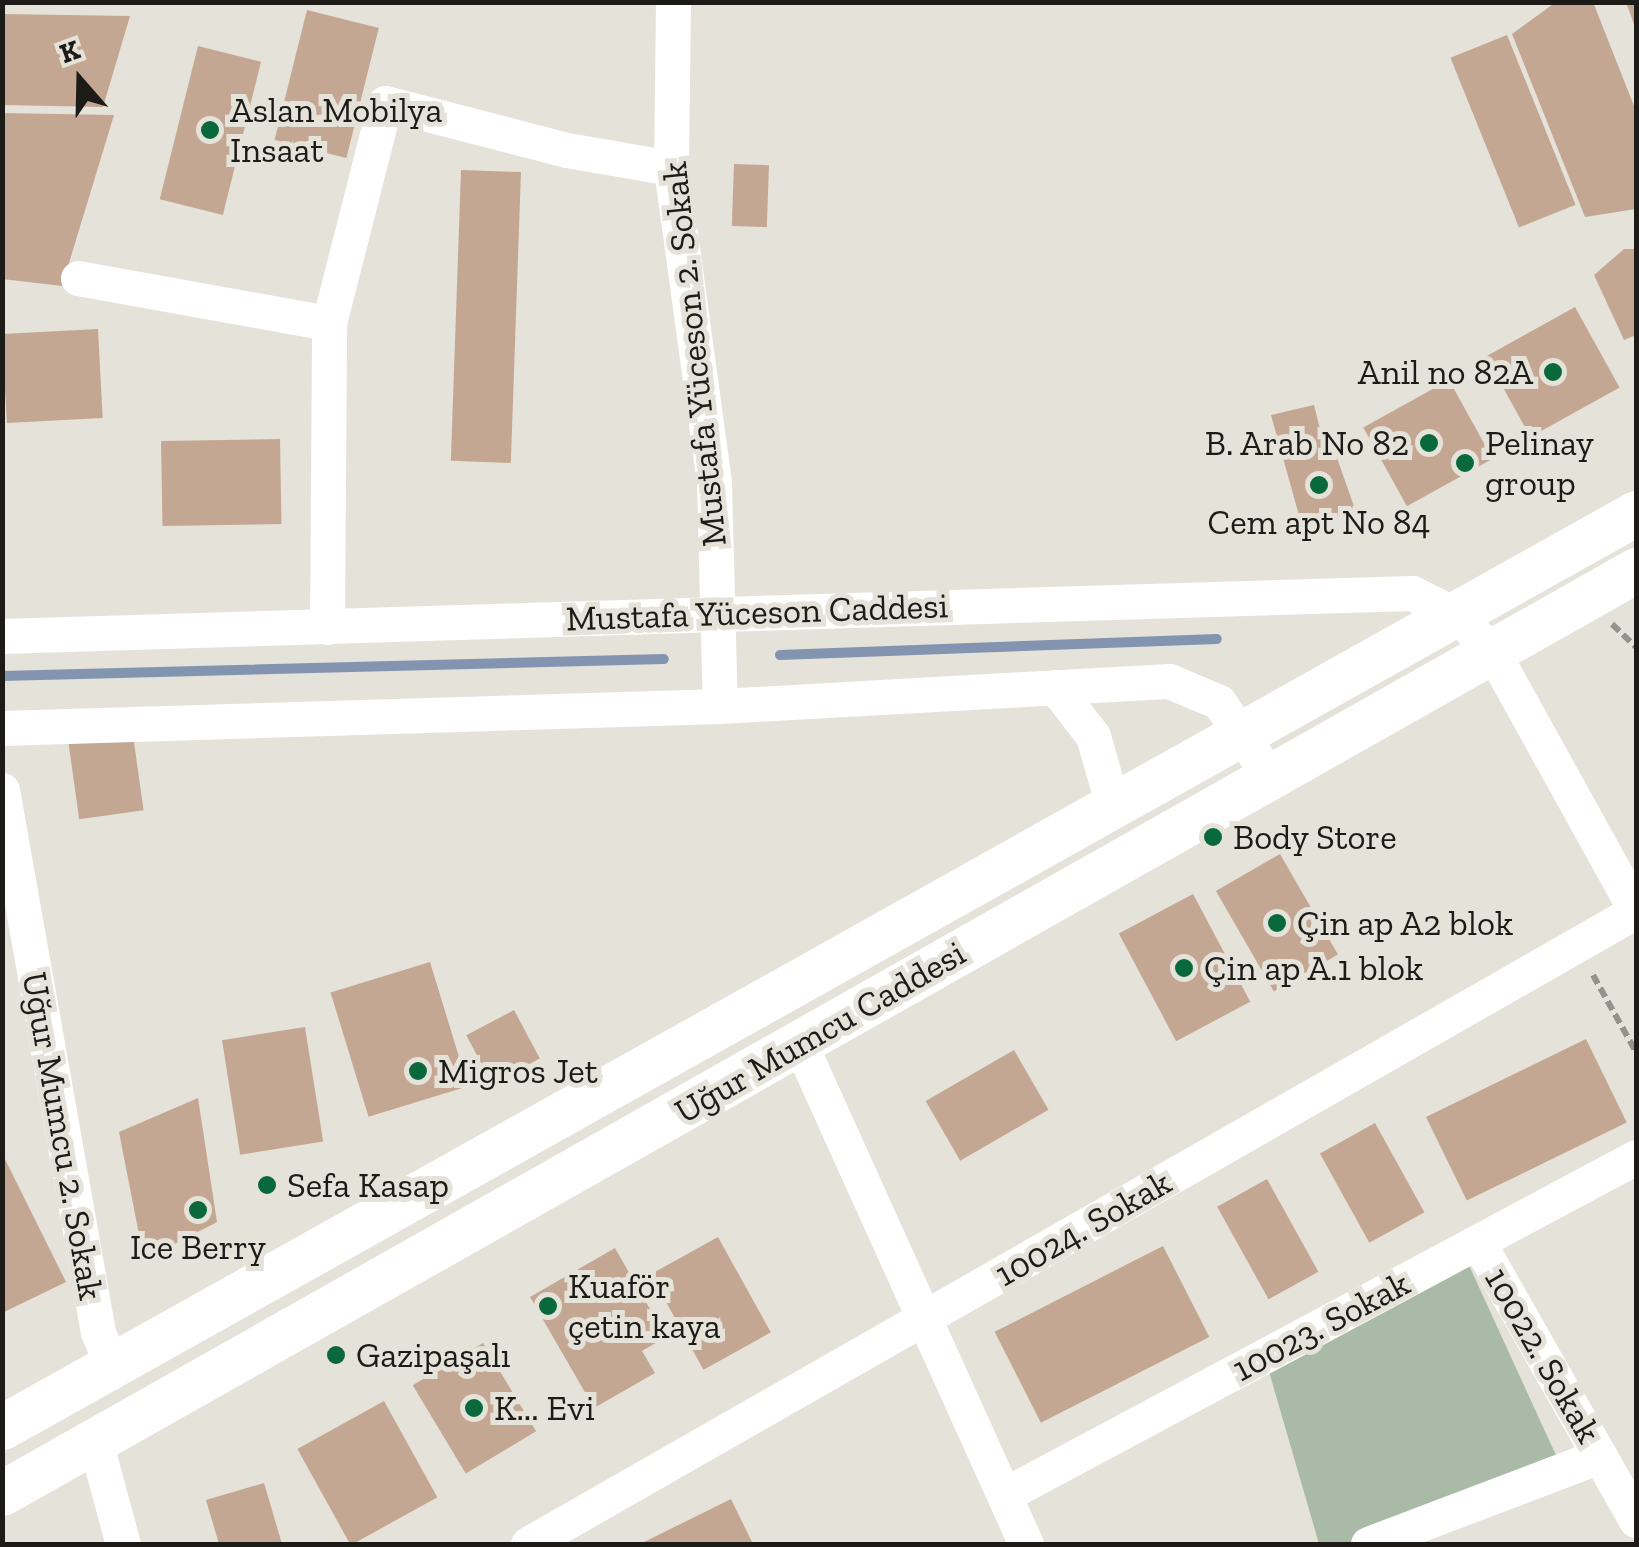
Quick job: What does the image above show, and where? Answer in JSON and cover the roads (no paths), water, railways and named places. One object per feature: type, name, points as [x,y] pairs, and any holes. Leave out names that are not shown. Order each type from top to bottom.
[{"type":"main road","name":"Uğur Mumcu Caddesi","points":[[2,1427],[110,1362],[1636,513]]},
{"type":"main road","name":"Uğur Mumcu Caddesi","points":[[2,1493],[1636,570]]},
{"type":"street","name":"Mustafa Yüceson 2. Sokak","points":[[673,2],[671,168],[714,483],[720,706]]},
{"type":"street","points":[[328,626],[329,324],[385,103],[566,150],[671,168]]},
{"type":"street","points":[[78,278],[329,324]]},
{"type":"street","name":"Mustafa Yüceson Caddesi","points":[[2,636],[1412,593],[1456,615],[1492,651],[1636,911]]},
{"type":"street","points":[[2,728],[720,706],[1055,687],[1187,685],[1219,702],[1270,777]]},
{"type":"street","points":[[1055,687],[1092,736],[1113,806]]},
{"type":"street","name":"Uğur Mumcu 2. Sokak","points":[[2,790],[98,1332],[110,1362]]},
{"type":"street","name":"10024. Sokak","points":[[528,1544],[1636,911]]},
{"type":"street","points":[[800,1044],[928,1316],[1026,1544]]},
{"type":"street","name":"10023. Sokak","points":[[1006,1494],[1636,1158]]},
{"type":"street","name":"10022. Sokak","points":[[1478,1242],[1636,1520]]},
{"type":"street","points":[[95,1441],[123,1544]]},
{"type":"street","points":[[1368,1544],[1600,1456]]},
{"type":"waterway","points":[[780,655],[1217,639]]},
{"type":"waterway","points":[[2,676],[664,659]]},
{"type":"place","name":"Aslan Mobilya Insaat","points":[[210,130]]},
{"type":"place","name":"Anil no 82A","points":[[1553,372]]},
{"type":"place","name":"B. Arab No 82","points":[[1429,443]]},
{"type":"place","name":"Pelinay group","points":[[1465,463]]},
{"type":"place","name":"Cem apt No 84","points":[[1319,485]]},
{"type":"place","name":"Body Store","points":[[1213,837]]},
{"type":"place","name":"Çin ap A2 blok","points":[[1277,923]]},
{"type":"place","name":"Çin ap A.1 blok","points":[[1184,968]]},
{"type":"place","name":"Migros Jet","points":[[418,1071]]},
{"type":"place","name":"Sefa Kasap","points":[[267,1185]]},
{"type":"place","name":"Ice Berry","points":[[198,1210]]},
{"type":"place","name":"Kuaför çetin kaya","points":[[548,1306]]},
{"type":"place","name":"Gazipaşalı","points":[[336,1355]]},
{"type":"place","name":"K... Evi","points":[[474,1408]]}]
